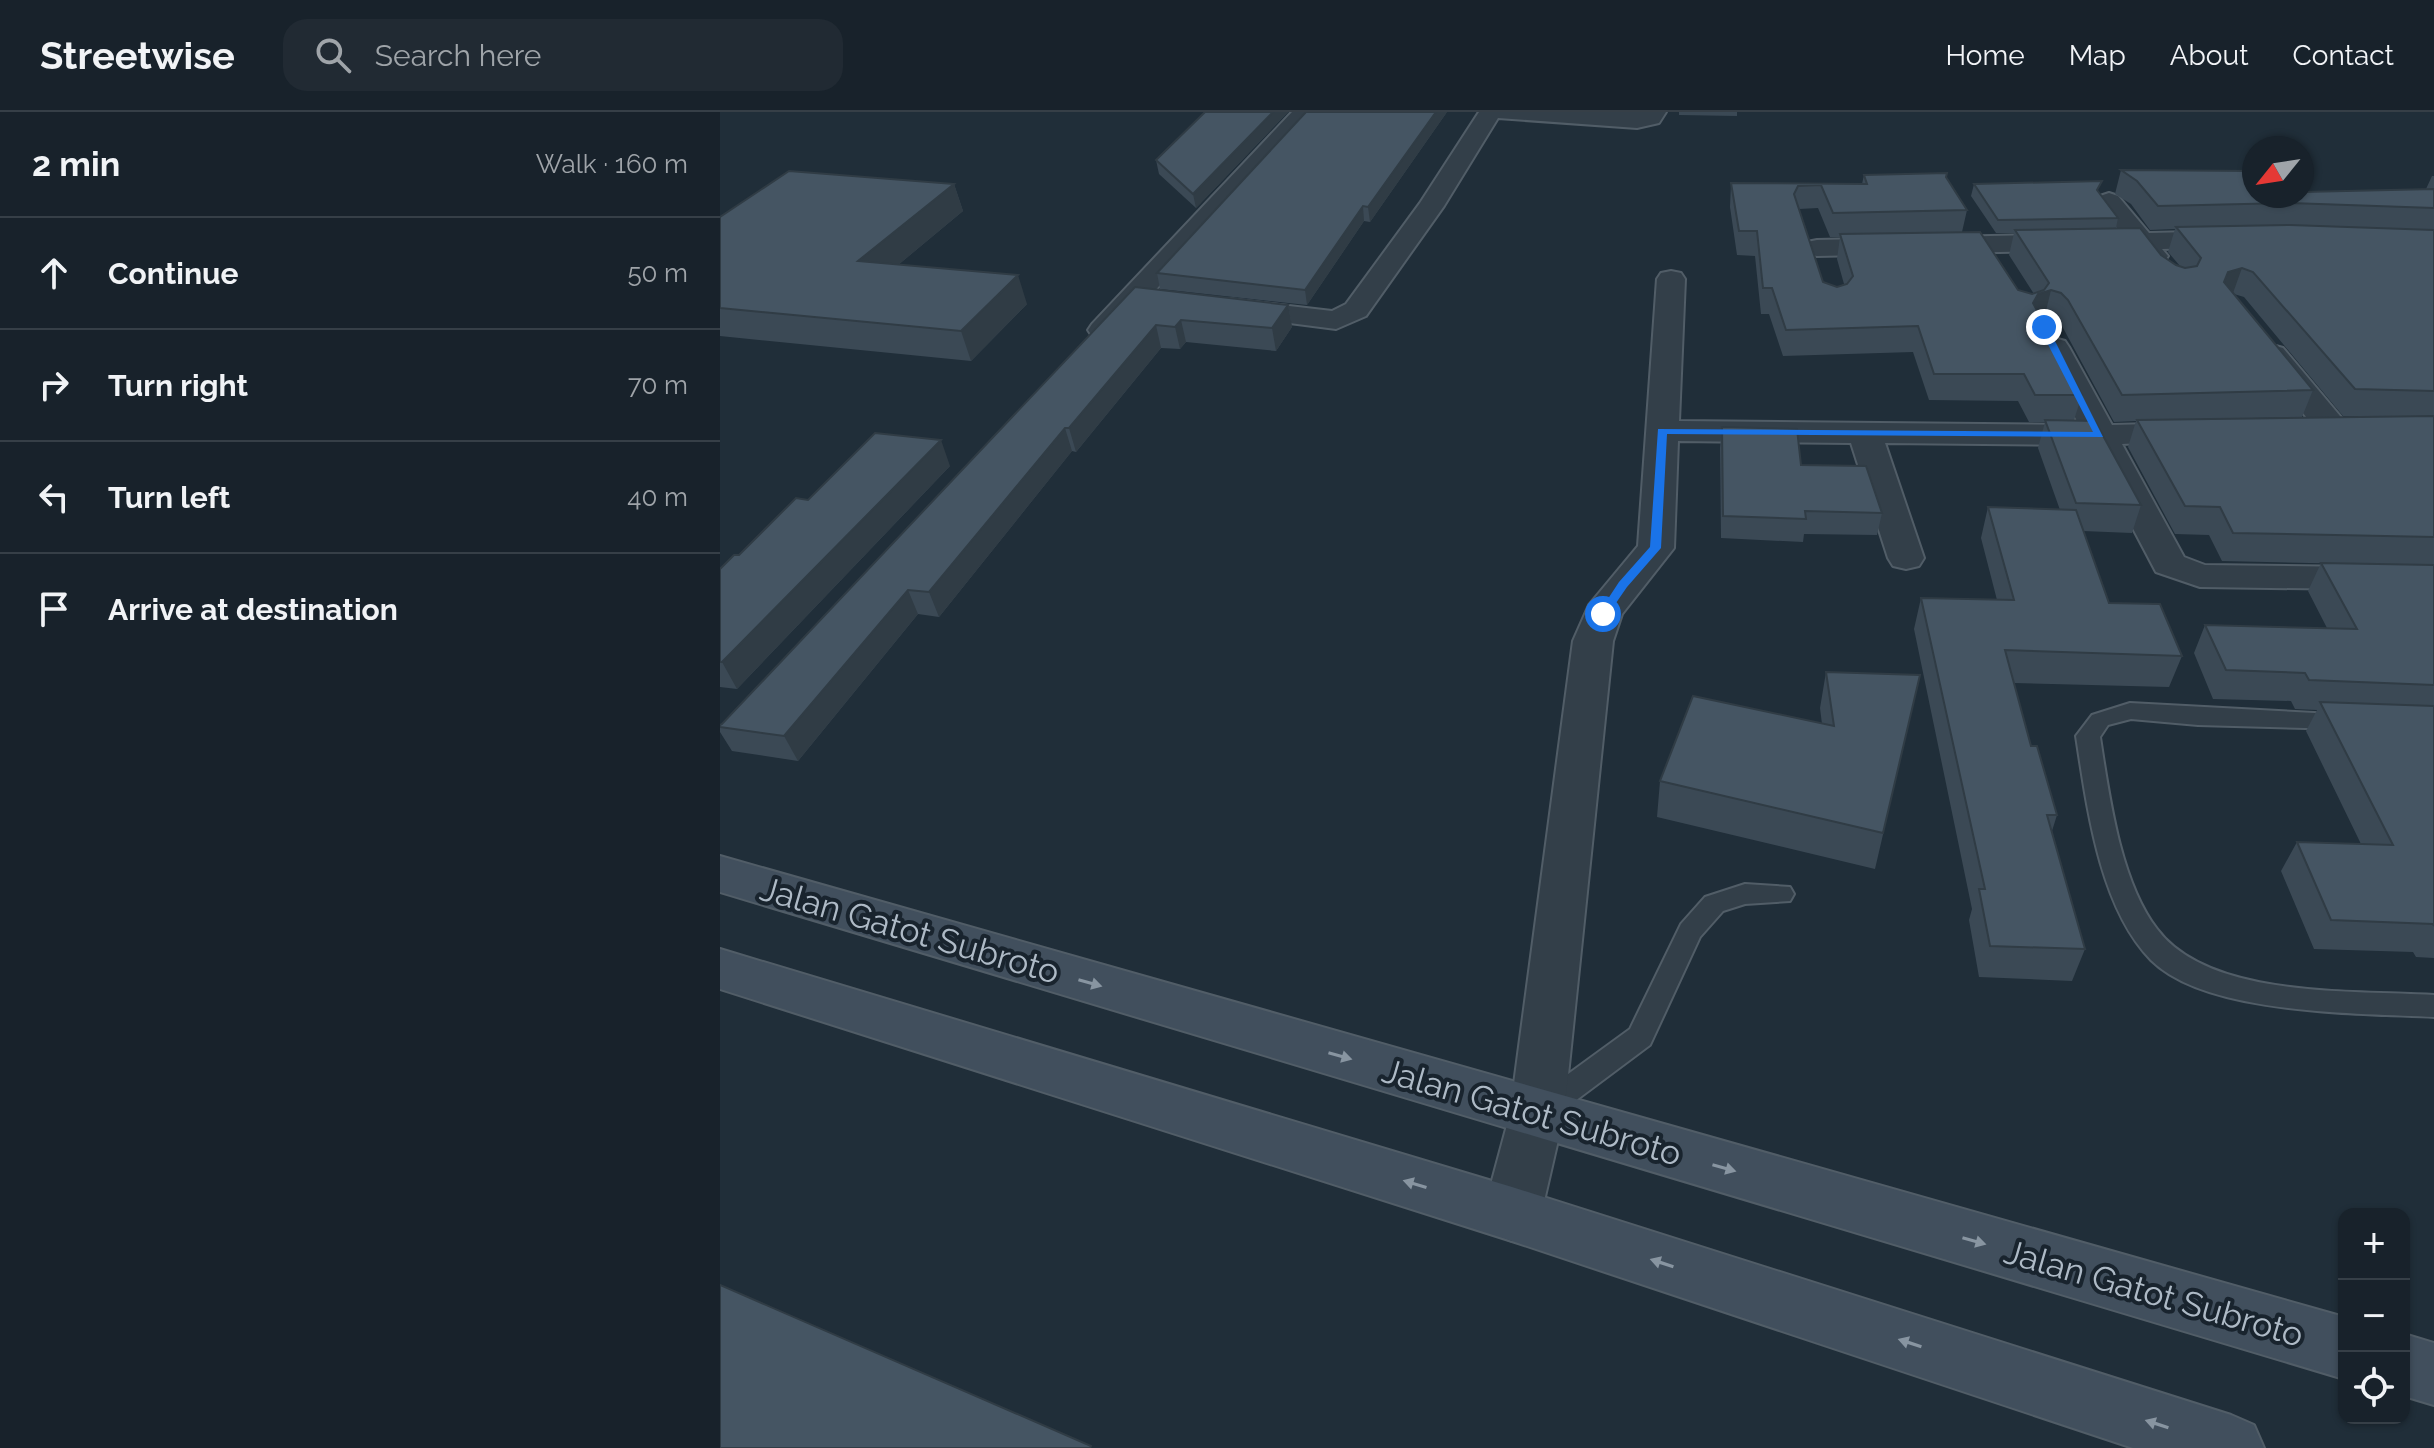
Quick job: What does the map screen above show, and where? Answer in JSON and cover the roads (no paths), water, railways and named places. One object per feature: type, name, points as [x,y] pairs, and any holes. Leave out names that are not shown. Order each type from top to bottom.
[{"type":"street","points":[[1079,354],[1149,298],[1305,112]]},
{"type":"street","points":[[1196,304],[1321,319],[1348,317],[1431,206],[1490,112]]},
{"type":"street","points":[[1500,112],[1637,121],[1651,118],[1655,112]]},
{"type":"street","points":[[2109,201],[2167,272]]},
{"type":"street","points":[[1979,233],[2002,270]]},
{"type":"street","points":[[1817,250],[1979,233],[2141,241],[2265,238]]},
{"type":"street","points":[[1512,1214],[1537,1114],[1593,641],[1610,604],[1656,548],[1671,279]]},
{"type":"street","points":[[2044,327],[2169,564],[2200,576],[2434,579]]},
{"type":"street","points":[[2252,330],[2348,429],[2287,430]]},
{"type":"street","points":[[1662,431],[2100,435],[2224,432]]},
{"type":"street","points":[[1864,431],[1906,558]]},
{"type":"street","name":"Jalan Gatot Subroto","points":[[720,874],[2338,1346]]},
{"type":"street","points":[[720,969],[1512,1214],[2231,1448]]},
{"type":"street","points":[[2410,1367],[2434,1374]]},
{"type":"lane","points":[[2372,722],[2198,717],[2130,711],[2100,720],[2088,736],[2111,856],[2142,928],[2160,953],[2188,972],[2224,986],[2434,1006]]},
{"type":"lane","points":[[1537,1114],[1640,1037],[1690,931],[1714,904],[1745,894],[1781,894]]}]
